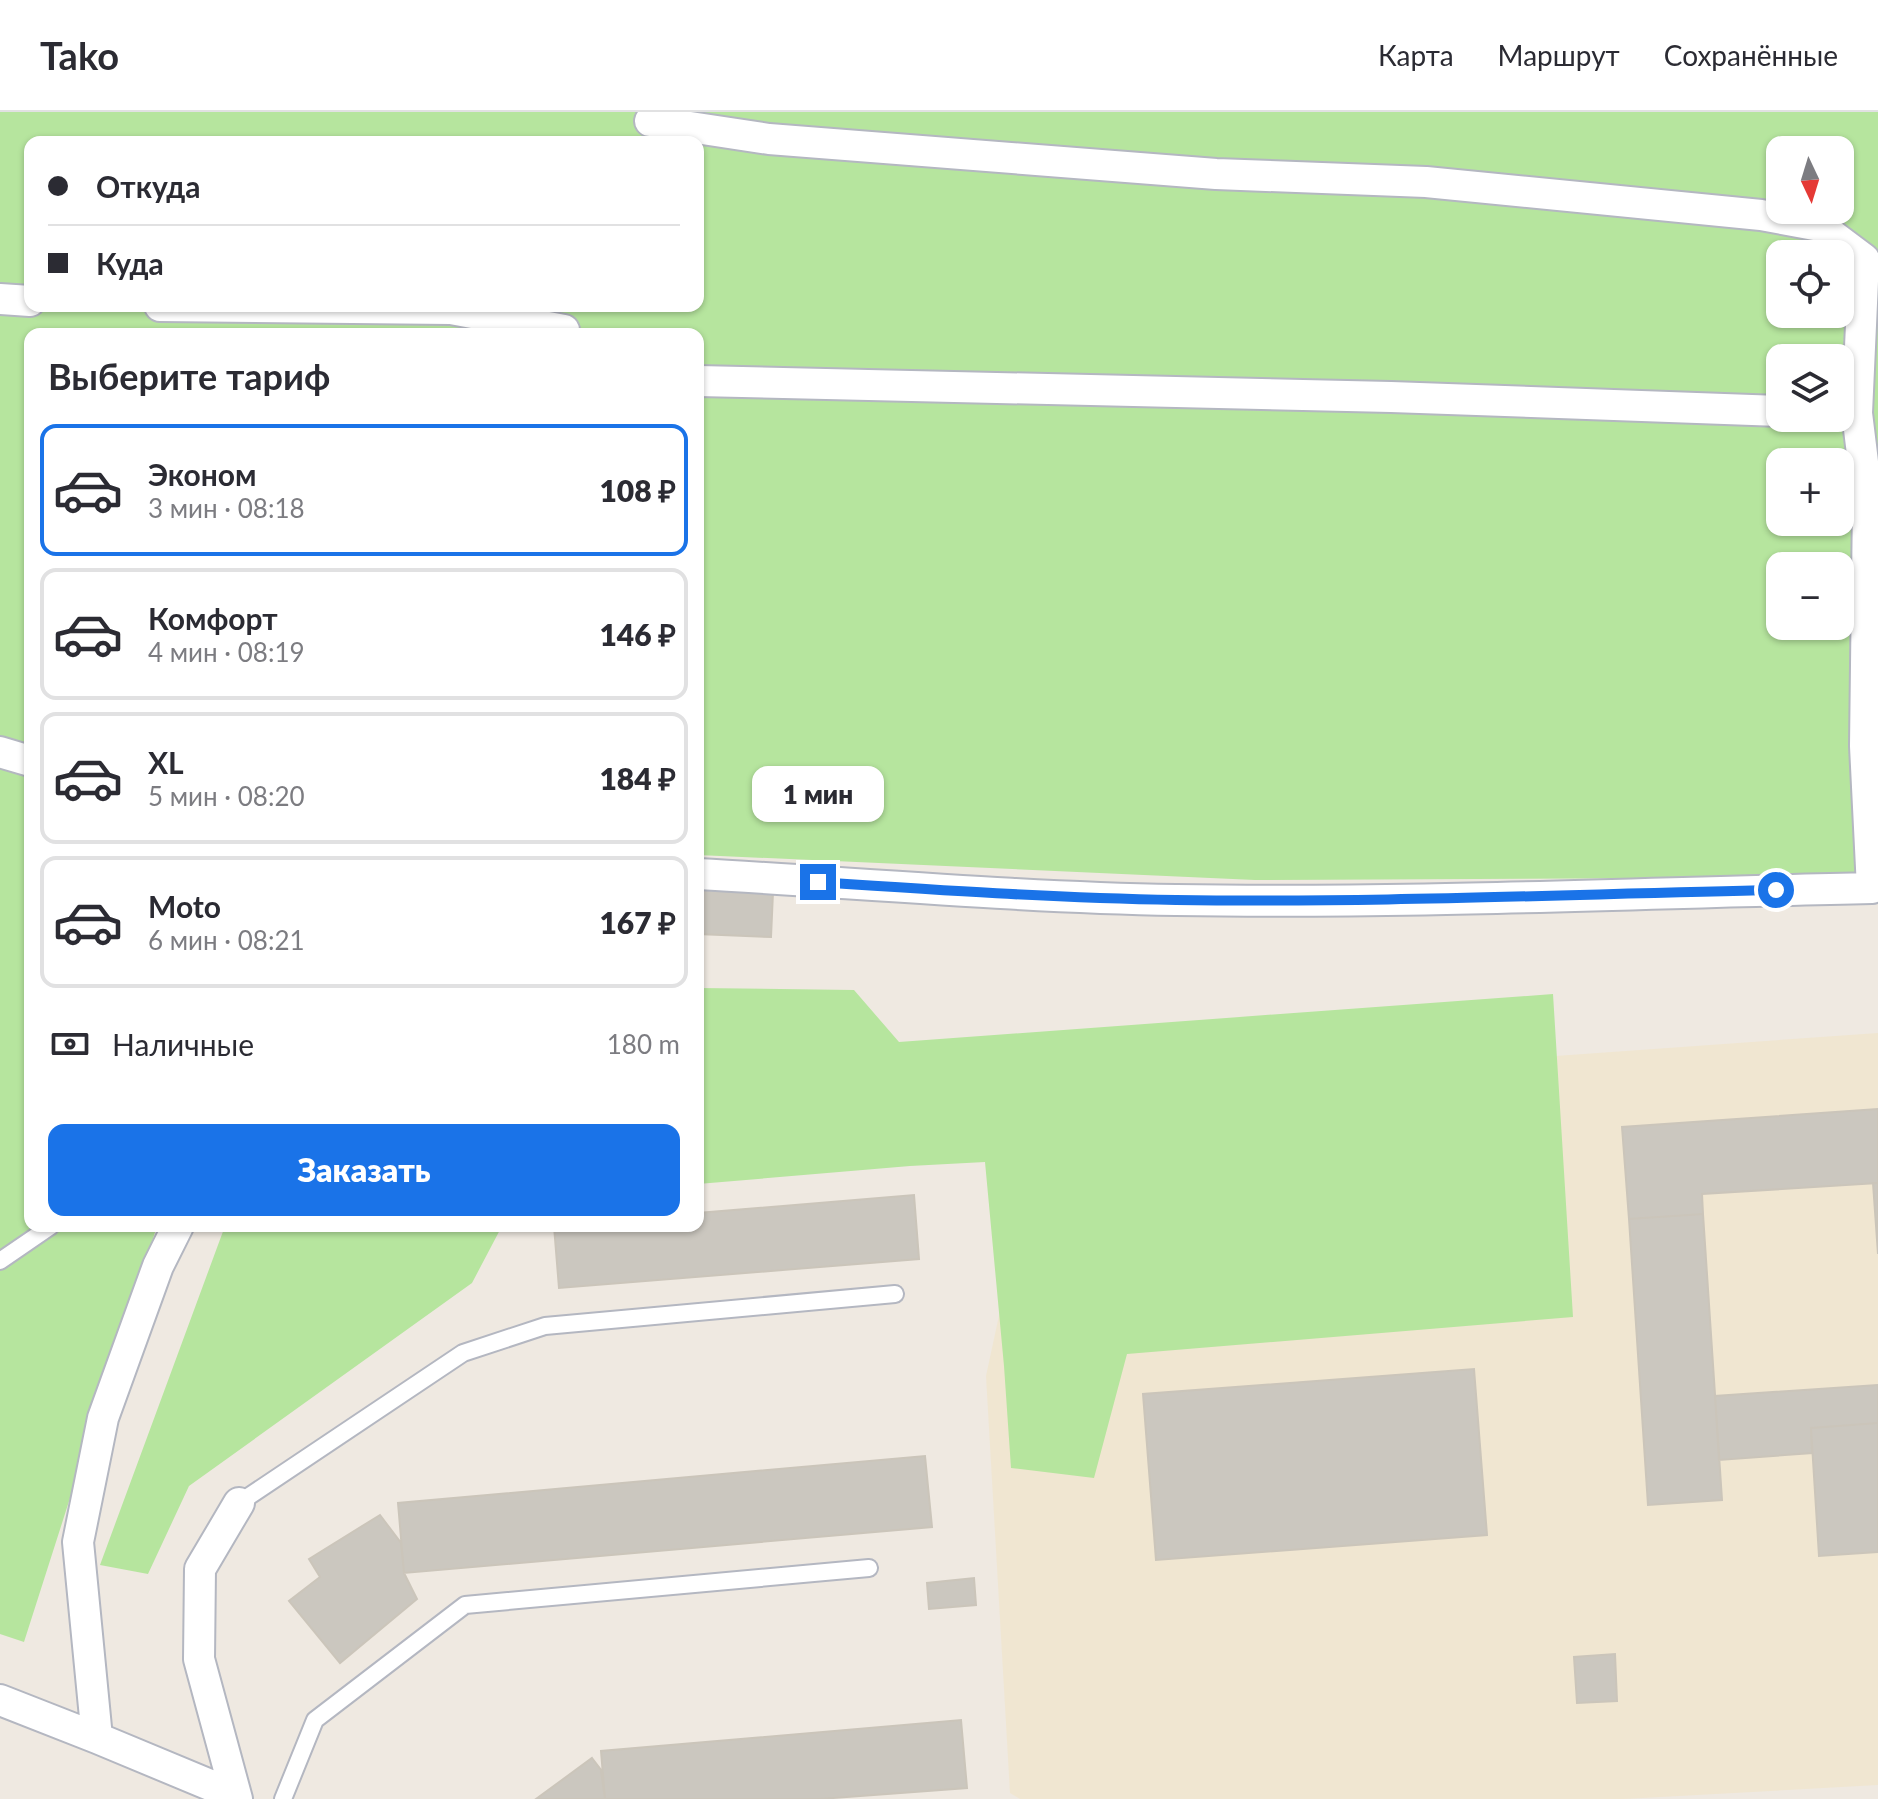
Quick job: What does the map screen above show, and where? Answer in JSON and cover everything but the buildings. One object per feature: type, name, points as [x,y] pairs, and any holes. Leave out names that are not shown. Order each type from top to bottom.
[{"type":"street","points":[[647,125],[769,139],[1216,174],[1426,182],[1761,215],[1820,226],[1871,262],[1854,374]]},
{"type":"street","points":[[0,299],[24,301]]},
{"type":"street","points":[[476,312],[567,323]]},
{"type":"street","points":[[704,381],[1391,397],[1766,410]]},
{"type":"street","points":[[704,874],[988,894],[1176,900],[1361,900],[1872,888],[1865,746],[1868,503],[1852,432]]},
{"type":"street","points":[[0,752],[24,759]]},
{"type":"street","points":[[97,1738],[78,1542],[103,1418],[158,1266],[174,1232]]},
{"type":"street","points":[[235,1797],[199,1659],[200,1569],[239,1503]]},
{"type":"street","points":[[0,1700],[235,1797]]},
{"type":"lane","points":[[0,1261],[42,1232]]},
{"type":"lane","points":[[239,1503],[463,1353],[545,1326],[895,1294]]},
{"type":"lane","points":[[283,1799],[315,1720],[465,1605],[869,1568]]},
{"type":"shaded area","points":[[1878,1033],[1878,1785],[1624,1799],[1020,1799],[1010,1793],[986,1376],[1047,1092]]},
{"type":"green space","points":[[0,112],[1878,112],[1878,877],[1255,880],[704,855],[704,328],[24,328],[24,1232],[155,1232],[24,1642],[0,1634]]},
{"type":"green space","points":[[704,988],[854,990],[899,1042],[1553,994],[1573,1317],[1127,1354],[1094,1478],[1011,1468],[985,1162],[704,1183]]},
{"type":"green space","points":[[223,1232],[499,1232],[472,1283],[189,1486],[148,1574],[100,1565]]},
{"type":"route","points":[[818,882],[988,894],[1176,900],[1361,900],[1776,890]]}]
